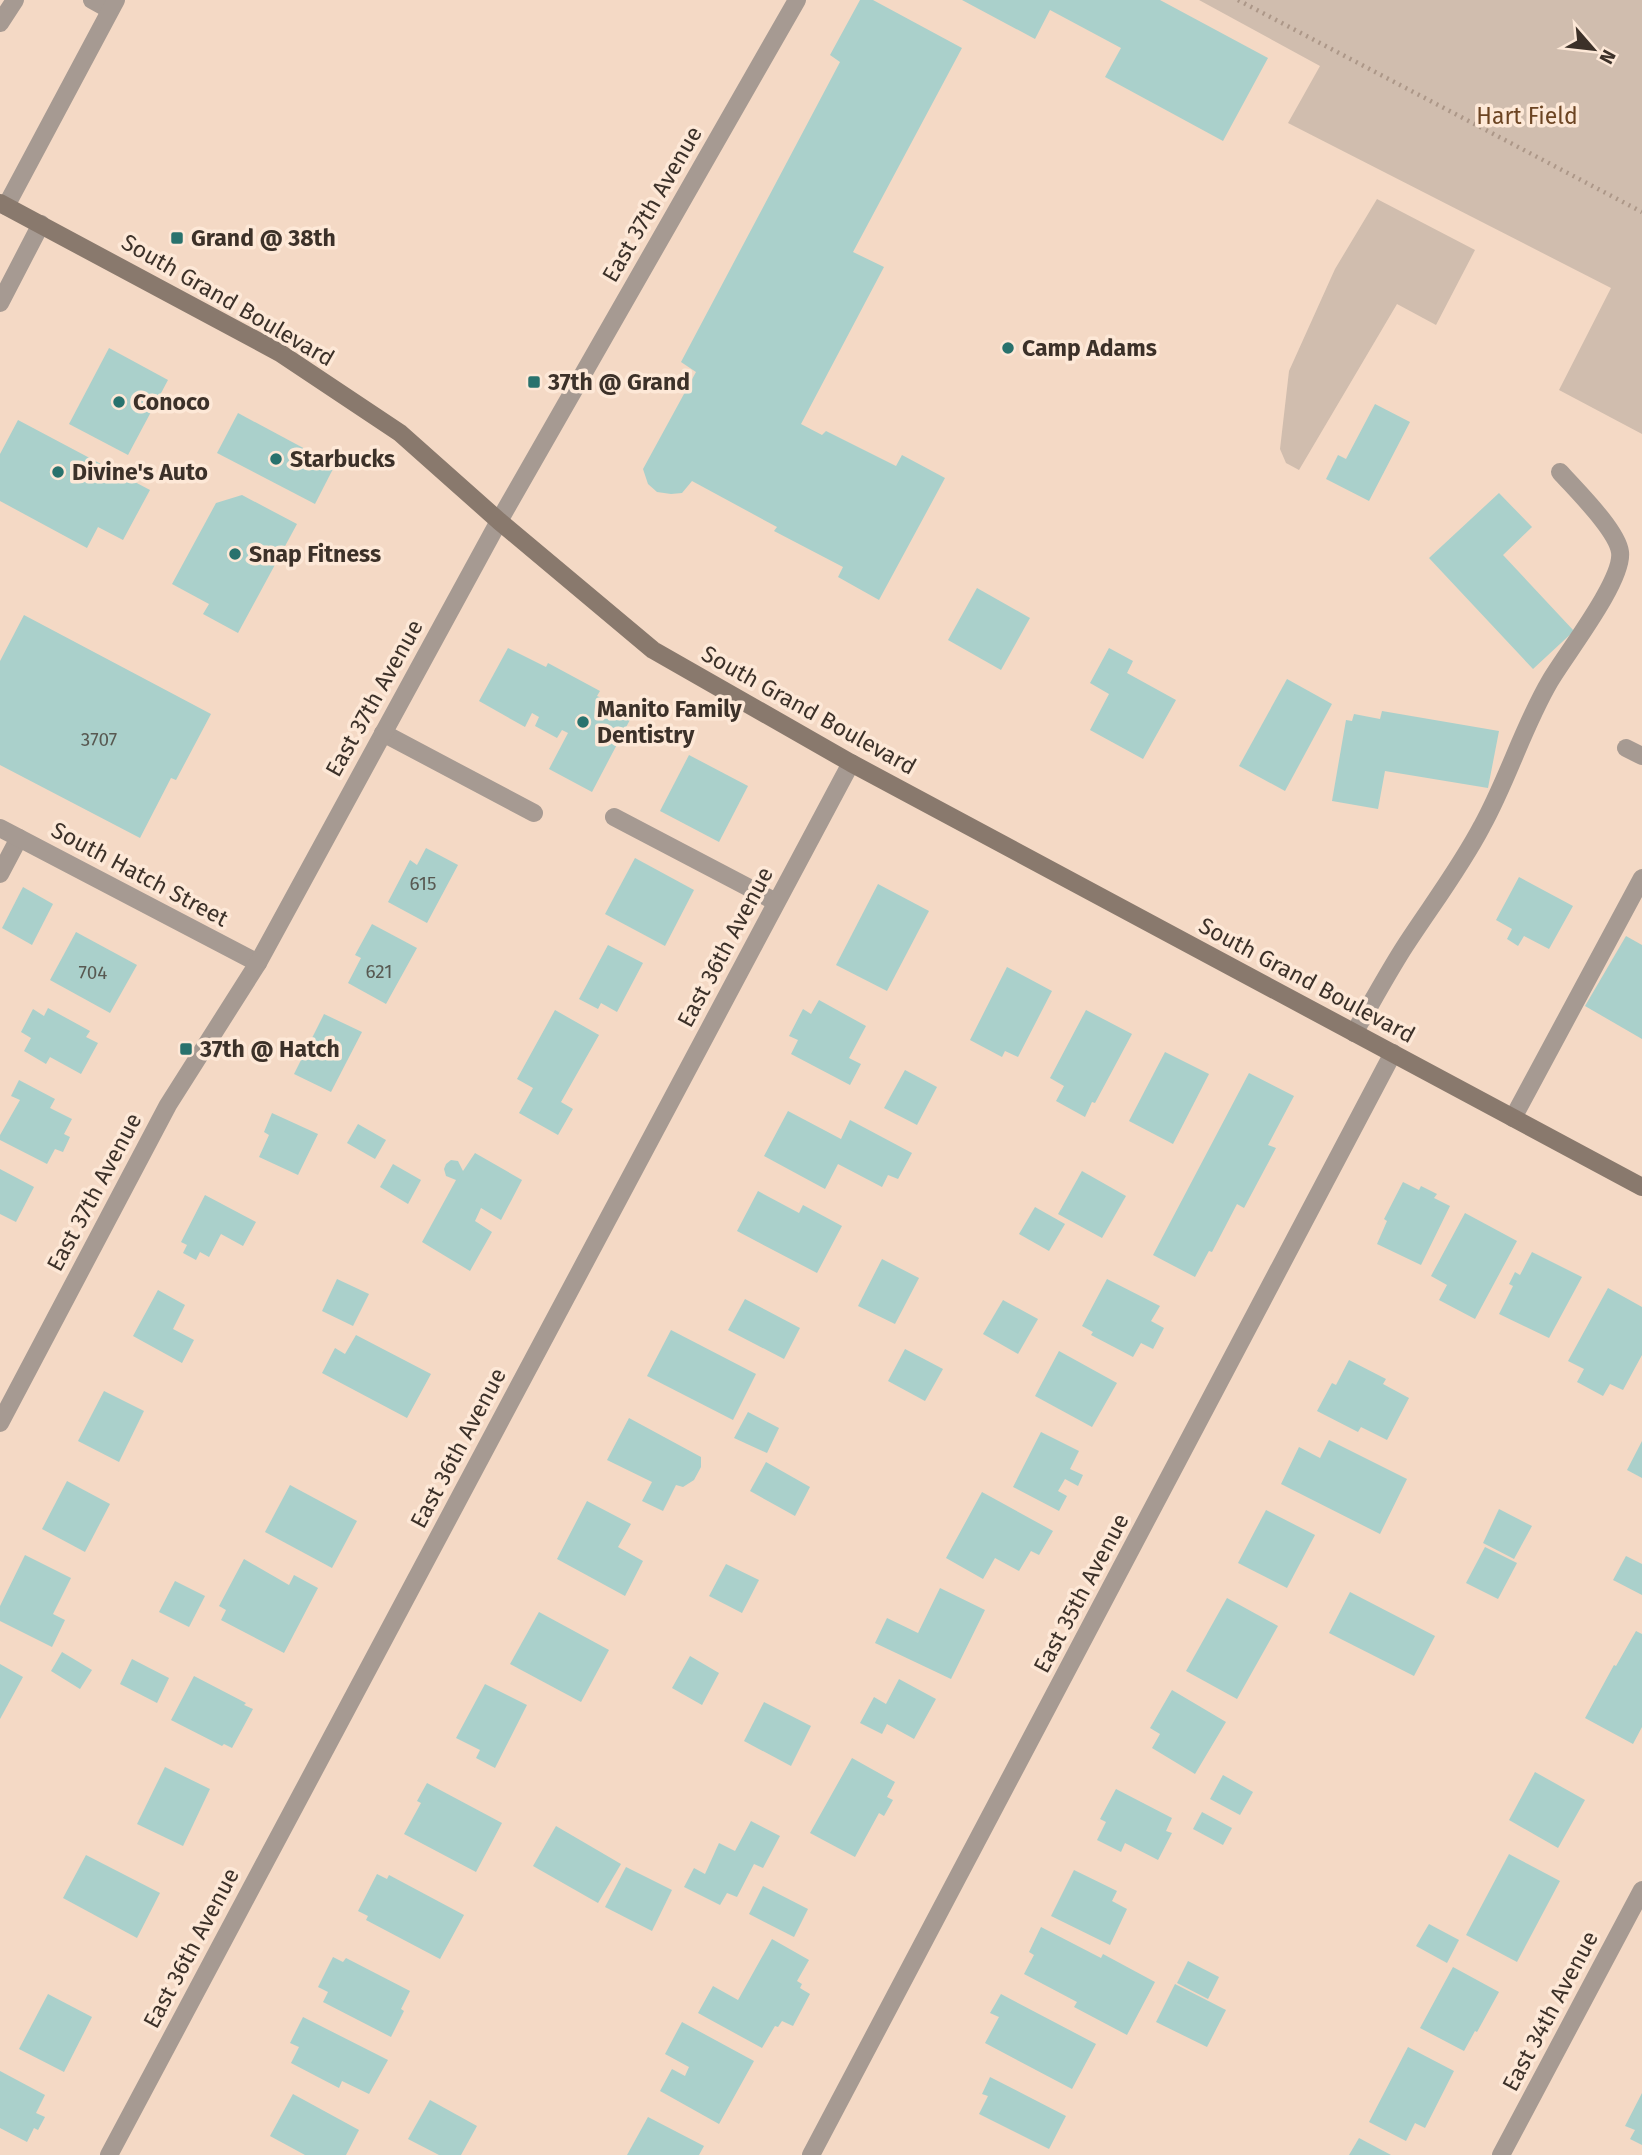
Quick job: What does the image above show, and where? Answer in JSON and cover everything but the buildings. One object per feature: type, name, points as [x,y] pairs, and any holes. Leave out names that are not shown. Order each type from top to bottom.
[{"type":"main road","name":"South Grand Boulevard","points":[[3,204],[280,353],[400,433],[499,521],[653,650],[851,763],[1642,1187]]},
{"type":"street","points":[[0,23],[15,0]]},
{"type":"street","points":[[3,204],[113,5],[92,0]]},
{"type":"street","name":"East 37th Avenue","points":[[0,1423],[168,1105],[258,963],[499,521],[796,0]]},
{"type":"street","points":[[0,303],[41,224]]},
{"type":"street","points":[[1354,1033],[1404,948],[1456,872],[1484,823],[1549,682],[1605,596],[1617,571],[1621,553],[1611,530],[1560,472]]},
{"type":"street","points":[[383,733],[534,813]]},
{"type":"street","name":"East 36th Avenue","points":[[109,2155],[851,763]]},
{"type":"street","points":[[614,817],[776,902]]},
{"type":"street","name":"South Hatch Street","points":[[0,828],[258,963]]},
{"type":"street","points":[[0,874],[19,838]]},
{"type":"street","points":[[1513,1118],[1642,878]]},
{"type":"street","name":"East 35th Avenue","points":[[811,2155],[1393,1054]]},
{"type":"street","name":"East 34th Avenue","points":[[1501,2155],[1642,1891]]},
{"type":"path","points":[[1238,0],[1642,212]]},
{"type":"green space","name":"Hart Field","points":[[1199,0],[1642,0],[1642,434],[1559,390],[1611,288],[1288,123],[1320,66]]},
{"type":"green space","points":[[1377,199],[1475,250],[1436,325],[1397,304],[1299,470],[1286,463],[1280,449],[1289,371],[1335,269]]},
{"type":"place","name":"Grand @ 38th","points":[[177,238]]},
{"type":"place","name":"Camp Adams","points":[[1008,348]]},
{"type":"place","name":"37th @ Grand","points":[[534,382]]},
{"type":"place","name":"Conoco","points":[[119,402]]},
{"type":"place","name":"Starbucks","points":[[276,459]]},
{"type":"place","name":"Divine's Auto","points":[[58,472]]},
{"type":"place","name":"Snap Fitness","points":[[235,554]]},
{"type":"place","name":"Manito Family Dentistry","points":[[583,722]]},
{"type":"place","name":"37th @ Hatch","points":[[186,1049]]}]
